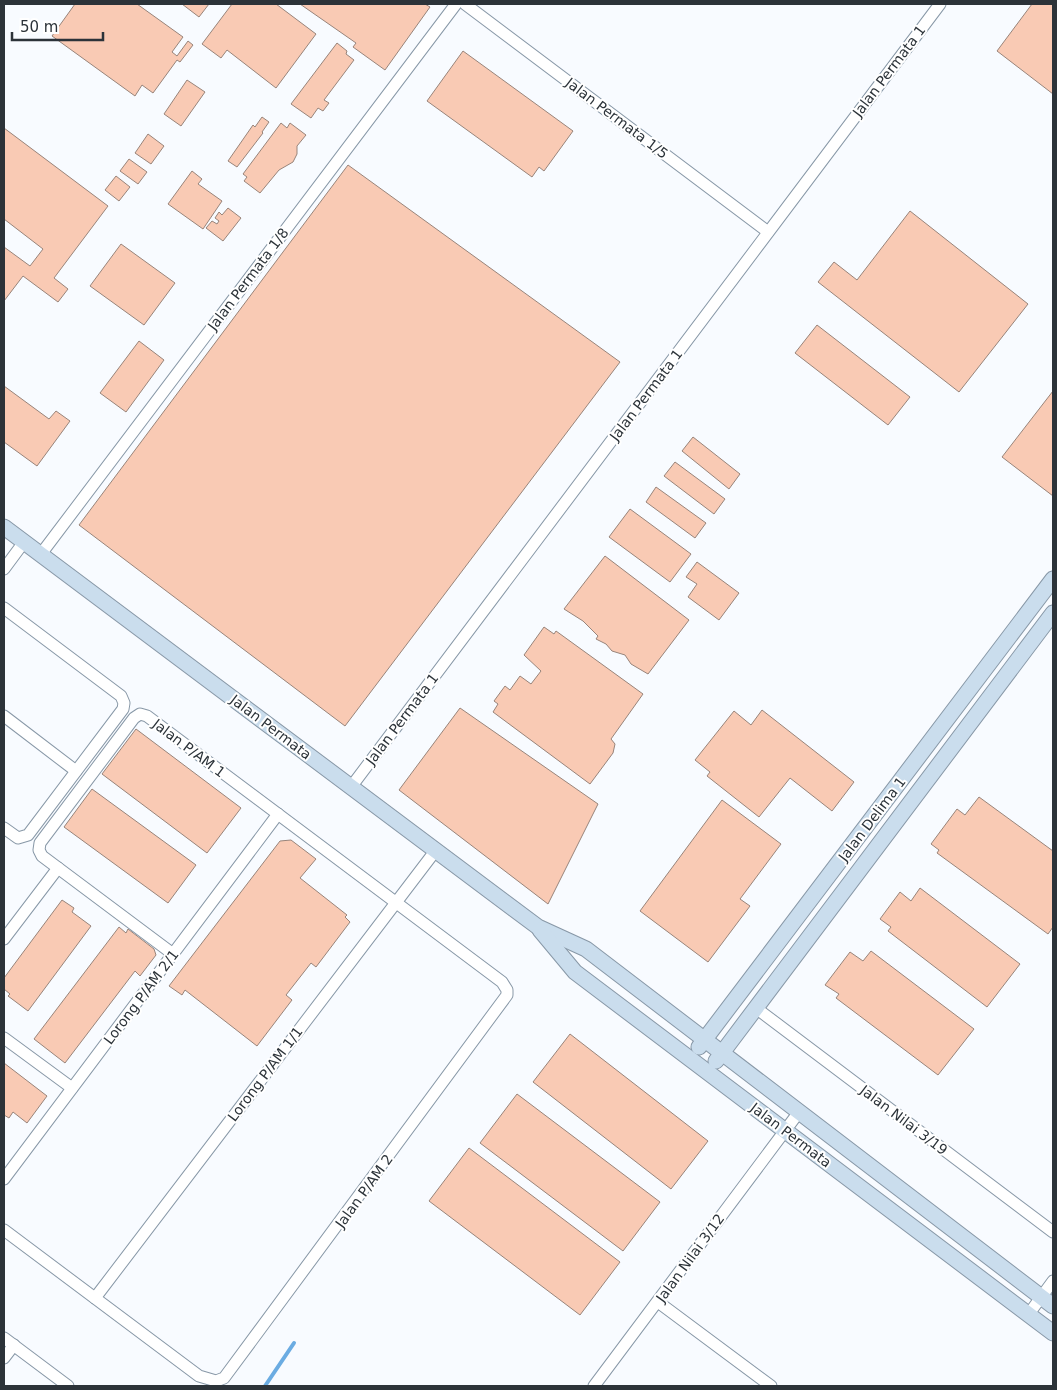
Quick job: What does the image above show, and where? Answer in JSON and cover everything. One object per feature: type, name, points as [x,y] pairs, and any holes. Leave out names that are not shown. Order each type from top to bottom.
[{"type":"street","name":"Jalan Permata 1/8","points":[[41,554],[456,4]]},
{"type":"street","name":"Jalan Permata 1/5","points":[[465,4],[768,232]]},
{"type":"street","name":"Jalan Permata 1","points":[[352,787],[940,4]]},
{"type":"street","name":"Jalan Permata","points":[[4,527],[538,926],[586,950],[1047,1301]]},
{"type":"street","points":[[4,569],[24,542]]},
{"type":"street","name":"Jalan Delima 1","points":[[690,1058],[1053,579]]},
{"type":"street","points":[[4,608],[123,699],[123,709],[28,835],[18,838],[7,830]]},
{"type":"street","name":"Jalan Delima 1","points":[[708,1072],[1053,613]]},
{"type":"street","name":"Jalan P/AM 1","points":[[58,868],[40,853],[40,843],[134,718],[140,714],[147,716],[396,902]]},
{"type":"street","points":[[4,716],[76,771]]},
{"type":"street","name":"Lorong P/AM 2/1","points":[[4,1179],[278,814]]},
{"type":"street","name":"Lorong P/AM 1/1","points":[[95,1298],[436,850]]},
{"type":"street","points":[[4,940],[58,868],[173,954]]},
{"type":"street","name":"Jalan P/AM 2","points":[[95,1298],[199,1376],[216,1381],[224,1378],[232,1370],[506,996],[507,990],[502,982],[396,902]]},
{"type":"street","name":"Jalan Permata","points":[[538,926],[575,972],[1053,1333]]},
{"type":"street","name":"Jalan Nilai 3/19","points":[[756,1008],[1053,1232]]},
{"type":"street","points":[[4,1038],[72,1088]]},
{"type":"street","name":"Jalan Nilai 3/12","points":[[594,1386],[799,1112]]},
{"type":"street","points":[[4,1230],[95,1298]]},
{"type":"street","points":[[1028,1315],[1047,1301],[1053,1282]]},
{"type":"street","points":[[658,1302],[771,1386]]},
{"type":"street","points":[[4,1338],[68,1386]]},
{"type":"street","points":[[4,1358],[14,1345]]},
{"type":"building","points":[[75,4],[137,4],[183,37],[172,52],[177,56],[188,41],[193,45],[180,62],[177,60],[153,93],[142,85],[135,96],[52,36]]},
{"type":"building","points":[[182,4],[209,4],[199,17]]},
{"type":"building","points":[[232,4],[276,4],[316,34],[276,88],[227,50],[221,58],[202,44]]},
{"type":"building","points":[[300,4],[425,4],[430,7],[385,70],[353,47],[356,43]]},
{"type":"building","points":[[1032,4],[1053,4],[1053,94],[997,51]]},
{"type":"building","points":[[337,43],[354,60],[324,100],[329,103],[323,111],[318,108],[311,118],[291,104]]},
{"type":"building","points":[[463,51],[573,131],[544,171],[539,167],[532,177],[427,101]]},
{"type":"building","points":[[187,80],[205,92],[181,126],[164,114]]},
{"type":"building","points":[[262,117],[269,122],[237,167],[228,161],[253,125],[255,127]]},
{"type":"building","points":[[281,123],[287,128],[290,123],[306,135],[297,146],[297,154],[293,162],[279,170],[260,193],[244,181],[247,177],[243,174]]},
{"type":"building","points":[[4,128],[108,206],[54,278],[68,289],[58,302],[23,276],[4,301],[4,247],[30,266],[43,249],[4,219]]},
{"type":"building","points":[[148,134],[164,146],[151,164],[135,153]]},
{"type":"building","points":[[129,159],[147,172],[138,184],[120,171]]},
{"type":"building","points":[[348,165],[620,362],[345,726],[79,525]]},
{"type":"building","points":[[192,171],[202,179],[198,184],[222,201],[203,229],[168,204]]},
{"type":"building","points":[[116,176],[130,187],[119,201],[105,190]]},
{"type":"building","points":[[228,208],[241,218],[223,241],[206,228],[212,221],[217,224],[219,221],[215,218],[219,212],[222,215]]},
{"type":"building","points":[[910,211],[1028,304],[959,392],[818,282],[834,262],[857,280]]},
{"type":"building","points":[[121,244],[175,283],[144,325],[90,286]]},
{"type":"building","points":[[817,325],[910,397],[888,425],[795,353]]},
{"type":"building","points":[[139,341],[164,360],[126,412],[100,393]]},
{"type":"building","points":[[4,386],[49,419],[56,411],[70,421],[37,466],[4,442]]},
{"type":"building","points":[[1053,391],[1053,496],[1002,457]]},
{"type":"building","points":[[693,437],[740,474],[729,489],[682,451]]},
{"type":"building","points":[[675,462],[725,499],[714,514],[664,476]]},
{"type":"building","points":[[656,487],[706,523],[695,538],[646,502]]},
{"type":"building","points":[[630,509],[691,554],[670,582],[609,537]]},
{"type":"building","points":[[605,556],[689,620],[648,674],[631,664],[625,655],[612,651],[606,644],[596,639],[598,636],[583,621],[564,609]]},
{"type":"building","points":[[697,562],[739,593],[719,620],[688,597],[697,584],[686,577]]},
{"type":"building","points":[[544,627],[554,634],[556,631],[643,694],[611,739],[615,744],[613,753],[590,784],[493,712],[498,704],[494,701],[505,686],[510,690],[520,676],[531,684],[541,671],[524,655]]},
{"type":"building","points":[[460,708],[598,804],[548,904],[399,790]]},
{"type":"building","points":[[762,710],[854,782],[832,811],[790,778],[759,817],[707,776],[710,772],[695,760],[734,711],[751,725]]},
{"type":"building","points":[[136,729],[241,808],[207,853],[102,774]]},
{"type":"building","points":[[92,789],[196,865],[168,903],[64,827]]},
{"type":"building","points":[[979,797],[1053,851],[1053,927],[1048,934],[937,853],[939,850],[931,844],[957,809],[965,815]]},
{"type":"building","points":[[722,800],[781,844],[740,899],[750,906],[708,962],[640,911]]},
{"type":"building","points":[[291,840],[316,859],[300,878],[347,915],[345,917],[350,922],[316,967],[311,963],[286,995],[292,1000],[257,1046],[185,990],[182,995],[169,986],[280,841]]},
{"type":"building","points":[[920,888],[1020,964],[987,1007],[888,931],[891,927],[880,919],[900,892],[911,901]]},
{"type":"building","points":[[62,900],[74,908],[72,912],[91,926],[28,1011],[8,996],[10,994],[4,989],[4,978]]},
{"type":"building","points":[[119,927],[126,933],[128,929],[154,949],[156,955],[140,976],[135,971],[65,1063],[34,1039]]},
{"type":"building","points":[[871,951],[974,1029],[938,1075],[836,998],[839,994],[825,985],[850,952],[863,961]]},
{"type":"building","points":[[570,1034],[708,1141],[671,1189],[533,1082]]},
{"type":"building","points":[[4,1063],[47,1096],[27,1123],[13,1112],[9,1118],[4,1115]]},
{"type":"building","points":[[517,1094],[660,1202],[623,1251],[480,1143]]},
{"type":"building","points":[[469,1148],[620,1262],[580,1315],[429,1201]]},
{"type":"waterway","points":[[265,1386],[294,1343]]}]
